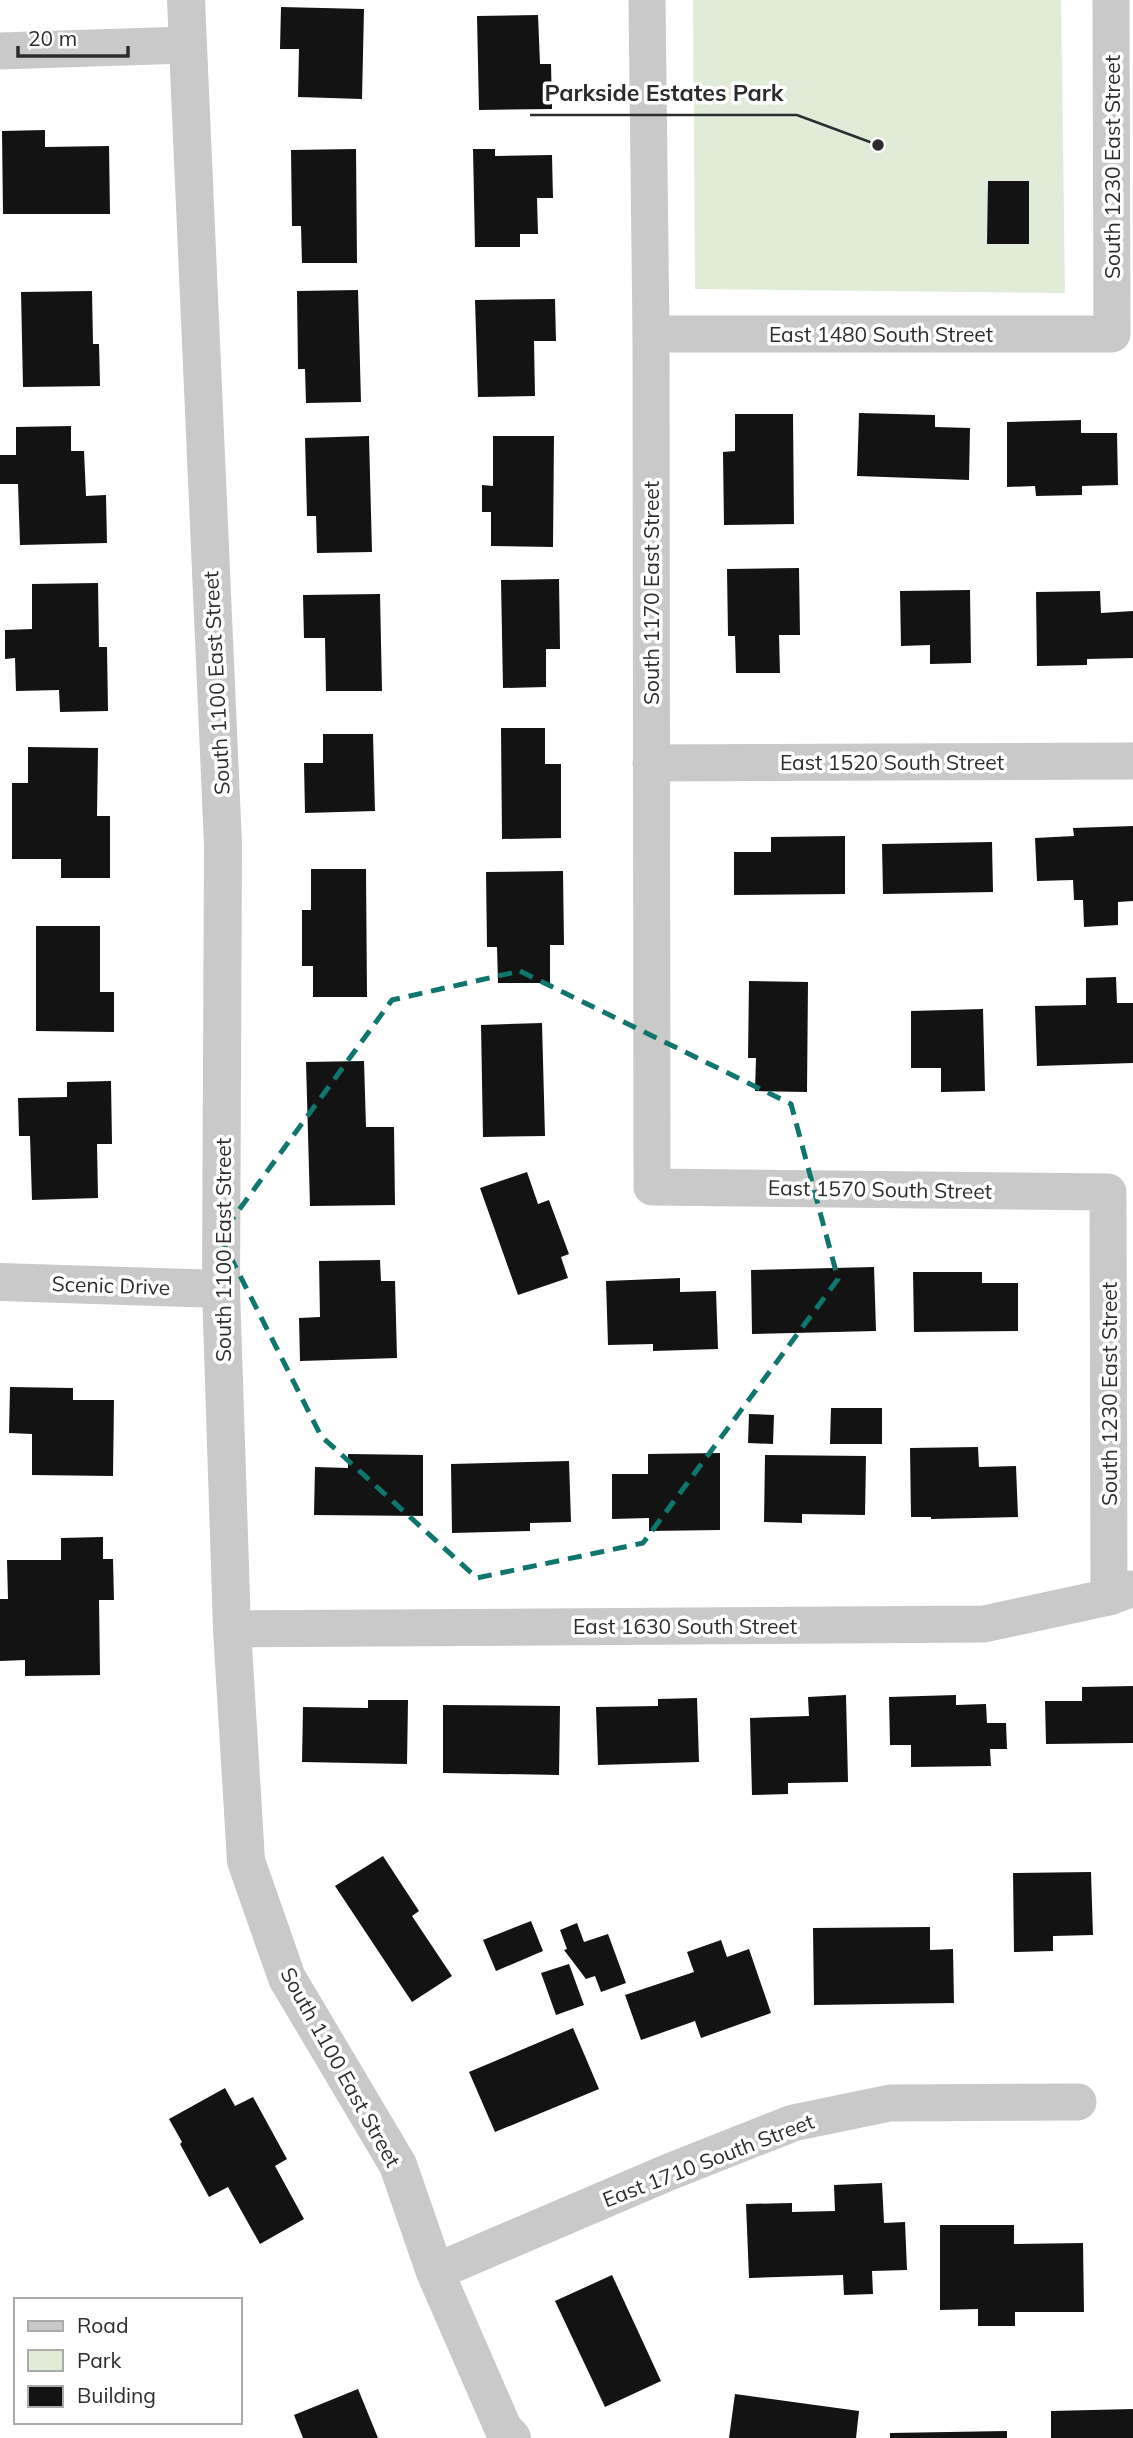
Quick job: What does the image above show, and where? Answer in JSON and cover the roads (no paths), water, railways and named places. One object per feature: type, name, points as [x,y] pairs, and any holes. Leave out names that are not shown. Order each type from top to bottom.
[{"type":"street","name":"South 1100 East Street","points":[[186,0],[223,845],[221,1289],[232,1629],[246,1861],[287,1978],[398,2165],[435,2272],[503,2428],[512,2438]]},
{"type":"street","name":"South 1170 East Street","points":[[647,0],[651,334],[652,1187]]},
{"type":"street","name":"South 1230 East Street","points":[[1111,0],[1112,334]]},
{"type":"street","points":[[0,51],[186,46]]},
{"type":"street","name":"East 1480 South Street","points":[[651,334],[1112,334]]},
{"type":"street","name":"East 1520 South Street","points":[[651,763],[1133,761]]},
{"type":"street","name":"East 1570 South Street","points":[[652,1187],[1108,1192]]},
{"type":"street","name":"South 1230 East Street","points":[[1108,1192],[1121,1592]]},
{"type":"street","name":"Scenic Drive","points":[[0,1282],[221,1289]]},
{"type":"street","name":"East 1630 South Street","points":[[232,1629],[984,1624],[1121,1592]]},
{"type":"street","name":"East 1710 South Street","points":[[435,2272],[669,2172],[793,2123],[890,2103],[1078,2102]]},
{"type":"place","name":"Parkside Estates Park","points":[[878,145]]}]
